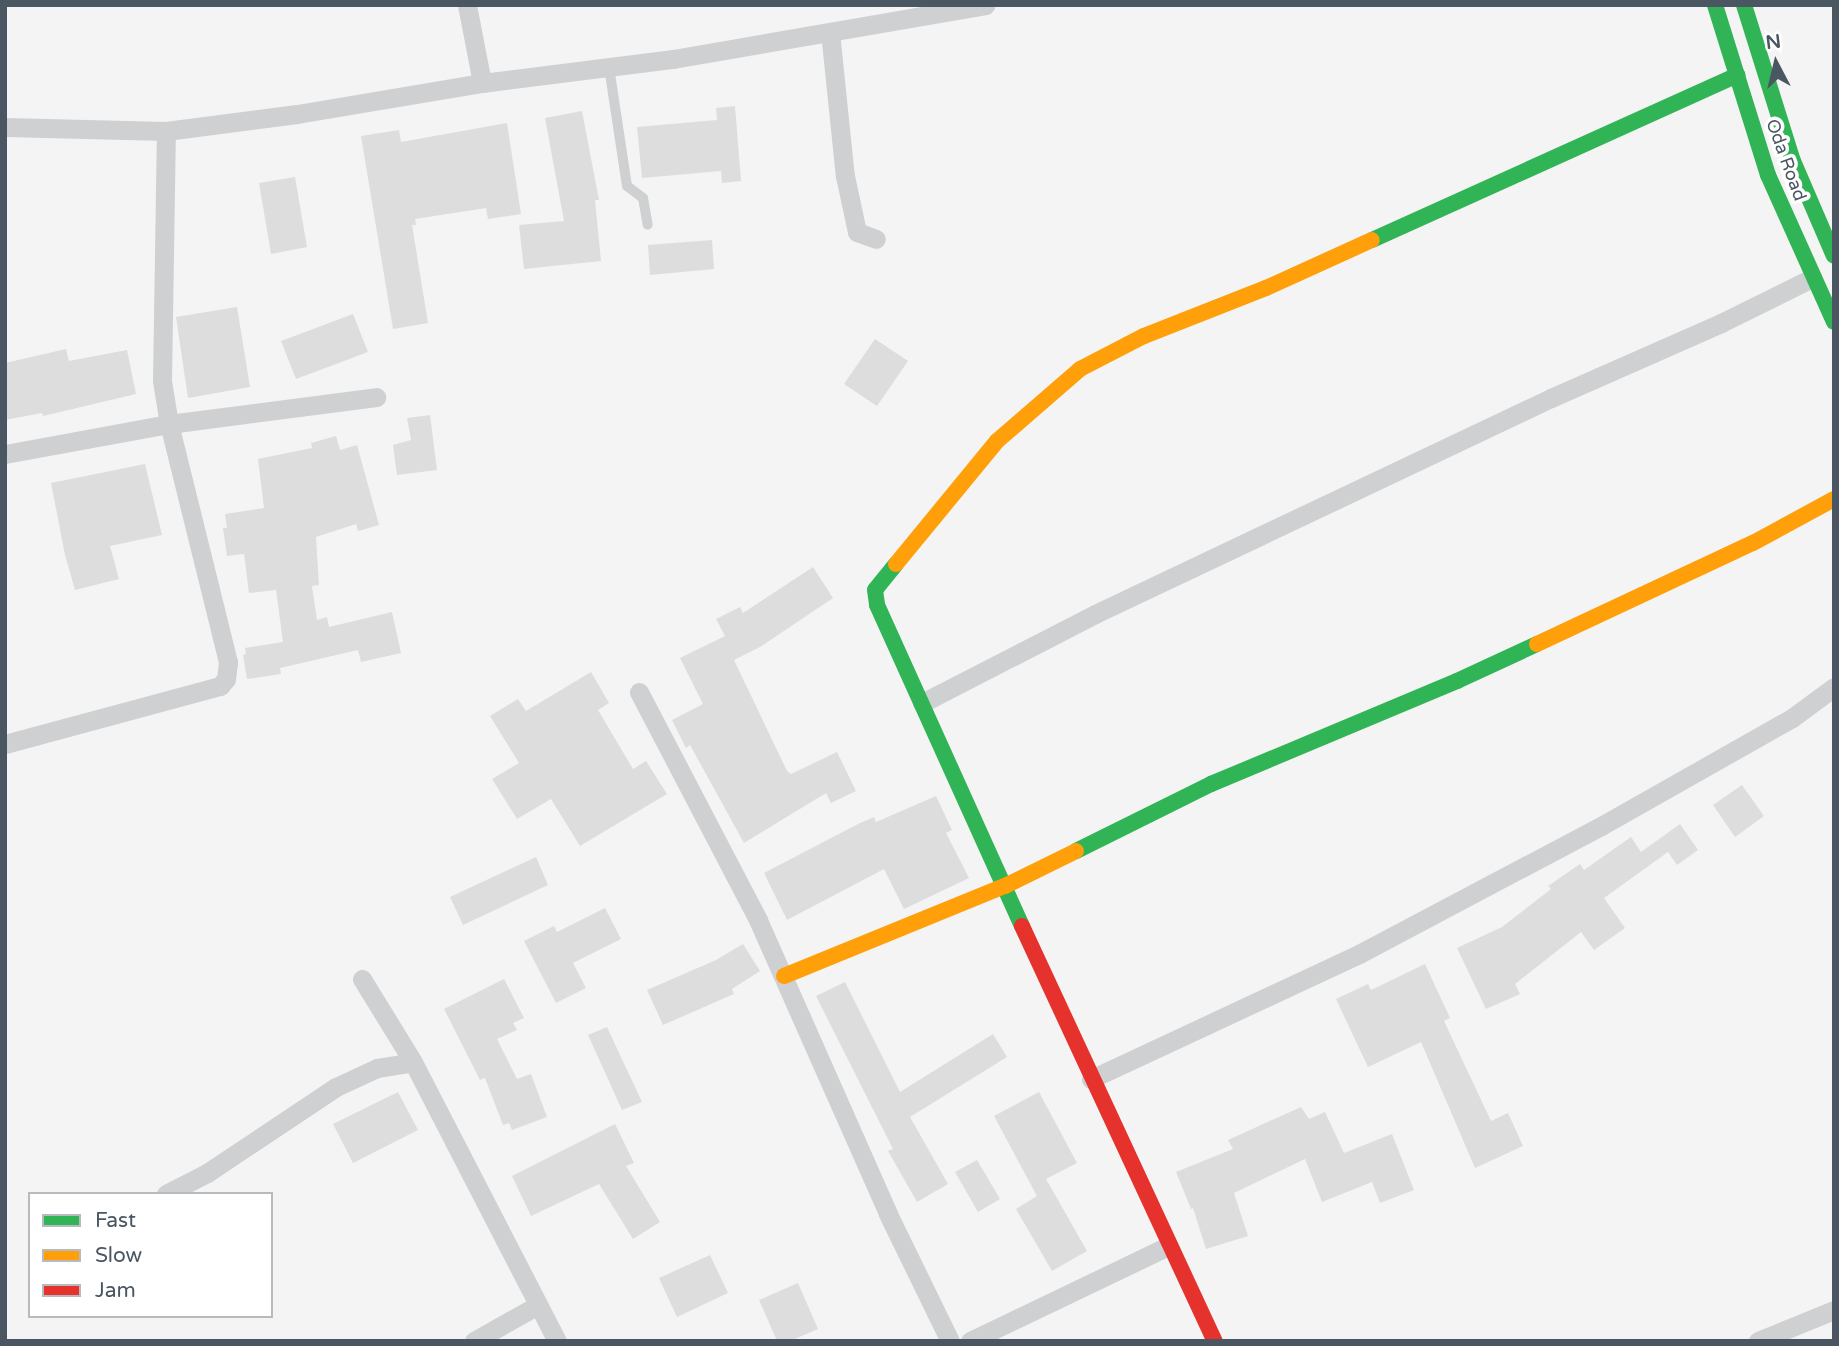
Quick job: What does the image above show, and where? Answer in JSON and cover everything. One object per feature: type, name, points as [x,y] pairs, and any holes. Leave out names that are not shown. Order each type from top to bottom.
[{"type":"street","points":[[467,5],[482,83]]},
{"type":"street","points":[[5,127],[166,131],[297,114],[482,83],[609,67],[985,5]]},
{"type":"street","name":"Oda Road","points":[[1714,5],[1768,175],[1834,322]]},
{"type":"street","name":"Oda Road","points":[[1744,5],[1793,162],[1834,256]]},
{"type":"street","points":[[830,32],[845,176],[857,232],[876,239]]},
{"type":"street","points":[[1215,1341],[1091,1079],[877,605],[876,590],[997,441],[1080,369],[1144,335],[1266,288],[1737,75]]},
{"type":"street","points":[[5,744],[220,687],[226,679],[228,662],[169,424],[162,381],[166,131]]},
{"type":"street","points":[[922,702],[1095,614],[1812,278]]},
{"type":"street","points":[[5,454],[169,424],[376,397]]},
{"type":"street","points":[[784,976],[1005,886],[1211,784],[1457,681],[1716,561],[1834,499]]},
{"type":"street","points":[[1091,1079],[1359,954],[1601,826],[1791,718],[1834,687]]},
{"type":"street","points":[[639,692],[784,976],[888,1214],[950,1341]]},
{"type":"street","points":[[362,979],[413,1062],[556,1341]]},
{"type":"street","points":[[170,1192],[207,1173],[335,1087],[377,1068],[413,1062]]},
{"type":"street","points":[[970,1341],[1168,1246]]},
{"type":"street","points":[[474,1341],[538,1305]]},
{"type":"street","points":[[1758,1341],[1834,1310]]},
{"type":"lane","points":[[609,67],[627,186],[643,198],[648,225]]},
{"type":"building","points":[[735,106],[741,181],[722,183],[721,171],[642,178],[637,127],[717,120],[716,108]]},
{"type":"building","points":[[582,111],[599,200],[595,200],[601,261],[524,269],[519,225],[564,221],[545,118]]},
{"type":"building","points":[[507,123],[521,214],[488,219],[486,208],[415,219],[416,225],[412,225],[428,323],[393,329],[361,136],[399,130],[401,142]]},
{"type":"building","points":[[295,177],[307,247],[271,254],[259,183]]},
{"type":"building","points":[[712,240],[714,269],[650,275],[648,245]]},
{"type":"building","points":[[237,307],[250,387],[188,398],[176,317]]},
{"type":"building","points":[[353,314],[368,352],[296,379],[281,341]]},
{"type":"building","points":[[875,339],[908,361],[877,406],[844,384]]},
{"type":"building","points":[[66,349],[69,361],[127,350],[136,394],[43,416],[42,413],[5,420],[5,363]]},
{"type":"building","points":[[430,415],[437,470],[397,475],[393,445],[411,440],[407,418]]},
{"type":"building","points":[[336,436],[340,450],[357,445],[379,525],[358,531],[356,524],[316,537],[319,585],[312,586],[317,620],[327,617],[329,627],[392,612],[401,653],[361,662],[358,650],[280,668],[281,674],[247,679],[243,655],[246,654],[245,648],[283,642],[276,590],[249,593],[244,554],[227,556],[223,528],[227,528],[225,514],[264,508],[258,459],[312,448],[311,443]]},
{"type":"building","points":[[145,464],[162,535],[110,546],[119,579],[75,590],[51,483]]},
{"type":"building","points":[[813,567],[833,598],[760,647],[734,660],[787,771],[791,774],[837,752],[856,791],[831,803],[826,793],[744,843],[690,745],[686,748],[672,720],[703,704],[680,658],[725,636],[716,619],[740,607],[743,613]]},
{"type":"building","points":[[591,672],[609,703],[598,710],[633,769],[646,761],[667,794],[580,846],[551,799],[517,819],[492,779],[519,763],[490,716],[518,699],[526,711]]},
{"type":"building","points":[[1742,785],[1764,816],[1735,837],[1713,805]]},
{"type":"building","points":[[936,796],[952,830],[946,833],[969,878],[904,909],[884,869],[787,920],[764,873],[858,824],[874,817],[876,822]]},
{"type":"building","points":[[1680,824],[1698,850],[1677,865],[1668,852],[1604,898],[1625,928],[1594,950],[1581,932],[1515,984],[1520,994],[1486,1009],[1457,948],[1502,927],[1551,889],[1548,886],[1580,864],[1584,870],[1631,837],[1641,852]]},
{"type":"building","points":[[536,857],[548,885],[463,925],[450,897]]},
{"type":"building","points":[[605,908],[621,939],[573,963],[586,988],[556,1003],[524,941],[554,926],[557,932]]},
{"type":"building","points":[[743,944],[760,971],[732,989],[734,994],[663,1025],[647,990],[716,960]]},
{"type":"building","points":[[1425,964],[1450,1018],[1444,1021],[1491,1121],[1508,1113],[1523,1146],[1475,1168],[1421,1042],[1368,1067],[1336,999],[1368,984],[1371,990]]},
{"type":"building","points":[[504,979],[524,1018],[513,1023],[517,1030],[497,1039],[517,1079],[531,1074],[547,1117],[512,1130],[509,1123],[503,1125],[485,1078],[480,1080],[444,1009]]},
{"type":"building","points":[[845,982],[900,1092],[993,1034],[1007,1057],[910,1117],[948,1184],[917,1202],[888,1151],[893,1149],[816,996]]},
{"type":"building","points":[[607,1027],[642,1102],[622,1110],[588,1035]]},
{"type":"building","points":[[398,1092],[418,1130],[353,1163],[333,1124]]},
{"type":"building","points":[[1039,1092],[1077,1163],[1046,1179],[1087,1251],[1052,1271],[1016,1209],[1037,1196],[994,1116]]},
{"type":"building","points":[[1301,1107],[1309,1119],[1325,1112],[1344,1153],[1392,1134],[1414,1190],[1380,1203],[1372,1182],[1322,1202],[1305,1159],[1234,1193],[1248,1236],[1206,1249],[1193,1208],[1191,1209],[1176,1172],[1233,1149],[1228,1140]]},
{"type":"building","points":[[615,1124],[634,1163],[626,1166],[660,1222],[633,1239],[599,1184],[531,1216],[512,1176]]},
{"type":"building","points":[[977,1160],[1000,1199],[978,1212],[955,1172]]},
{"type":"building","points":[[710,1255],[728,1293],[677,1317],[659,1278]]},
{"type":"building","points":[[798,1283],[818,1329],[790,1341],[777,1341],[759,1300]]},
{"type":"traffic: fast","points":[[1715,5],[1768,175],[1834,322]]},
{"type":"traffic: fast","points":[[1744,5],[1793,161],[1834,256]]},
{"type":"traffic: fast","points":[[1372,240],[1737,75]]},
{"type":"traffic: fast","points":[[896,564],[875,590],[877,605],[1022,926]]},
{"type":"traffic: fast","points":[[1076,851],[1211,784],[1457,681],[1537,644]]},
{"type":"traffic: slow","points":[[896,564],[997,441],[1080,369],[1144,336],[1266,288],[1372,240]]},
{"type":"traffic: slow","points":[[1537,644],[1753,543],[1834,499]]},
{"type":"traffic: slow","points":[[784,976],[1005,886],[1076,851]]},
{"type":"traffic: jam","points":[[1022,926],[1215,1341]]}]
